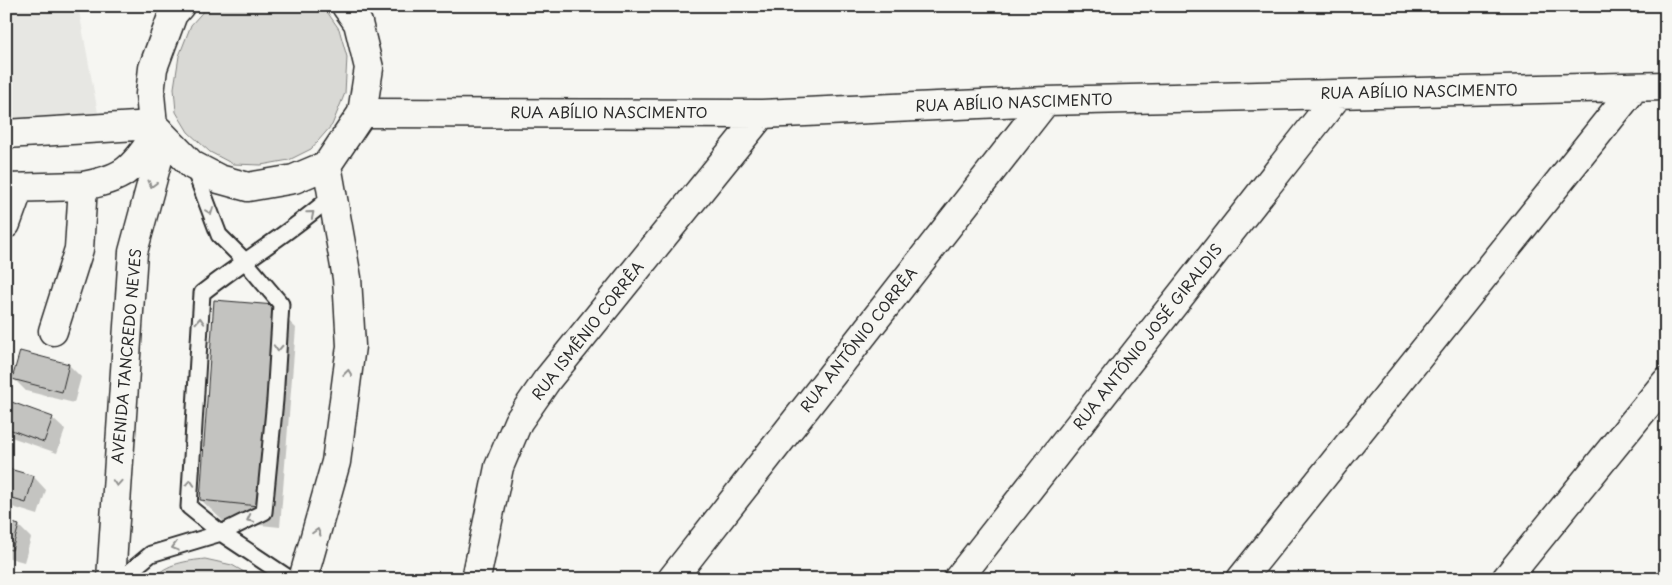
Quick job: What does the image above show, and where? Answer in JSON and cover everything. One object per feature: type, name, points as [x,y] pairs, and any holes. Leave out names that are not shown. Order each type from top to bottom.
[{"type":"street","points":[[180,6],[173,14],[153,68],[150,94],[159,131],[192,165],[218,179],[248,187],[294,180],[327,165],[362,113],[369,68],[358,23],[346,6]]},
{"type":"street","name":"RUA ABÍLIO NASCIMENTO","points":[[362,113],[762,114],[1046,101],[1666,86]]},
{"type":"street","points":[[1241,579],[1635,87]]},
{"type":"street","name":"RUA ANTÔNIO JOSÉ GIRALDIS","points":[[958,579],[1338,95]]},
{"type":"street","name":"RUA ANTÔNIO CORRÊA","points":[[672,579],[1046,101]]},
{"type":"street","name":"RUA ISMÊNIO CORRÊA","points":[[476,579],[499,467],[518,422],[547,380],[762,114]]},
{"type":"street","points":[[6,134],[159,131]]},
{"type":"street","points":[[6,224],[13,188],[83,186],[108,181],[126,173],[159,131]]},
{"type":"street","name":"AVENIDA TANCREDO NEVES","points":[[111,579],[134,252],[159,131]]},
{"type":"street","points":[[303,579],[336,462],[351,346],[347,278],[327,165]]},
{"type":"street","points":[[54,331],[79,249],[83,186]]},
{"type":"street","points":[[1506,579],[1666,382]]},
{"type":"lane","points":[[121,579],[151,554],[221,534],[264,512],[275,400],[281,304],[244,260],[219,235],[192,165]]},
{"type":"lane","points":[[290,579],[221,534],[189,507],[202,293],[244,260],[307,218],[333,196]]},
{"type":"shaded area","points":[[6,6],[78,6],[98,113],[6,121]]},
{"type":"shaded area","points":[[208,6],[323,6],[339,29],[347,57],[345,93],[332,125],[311,149],[289,160],[261,165],[233,164],[210,152],[188,132],[176,112],[174,88],[179,56],[191,25]]},
{"type":"shaded area","points":[[205,559],[232,565],[256,579],[153,579],[170,566]]},
{"type":"building","points":[[214,300],[275,305],[258,506],[200,500]]},
{"type":"building","points":[[20,351],[69,364],[62,392],[12,379]]},
{"type":"building","points":[[6,400],[53,417],[44,442],[6,428]]},
{"type":"building","points":[[6,468],[34,476],[26,503],[6,497]]},
{"type":"building","points":[[6,521],[19,525],[12,550],[6,549]]}]
